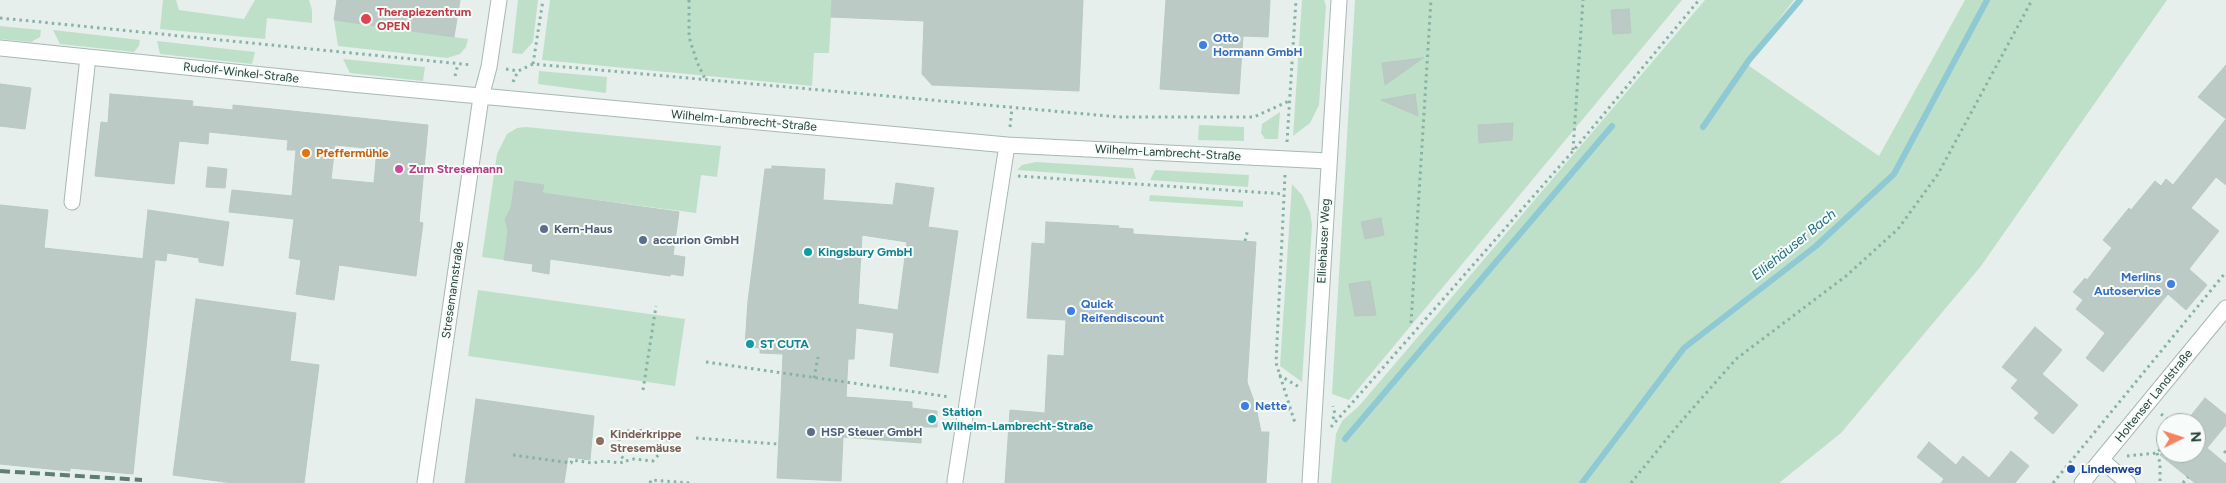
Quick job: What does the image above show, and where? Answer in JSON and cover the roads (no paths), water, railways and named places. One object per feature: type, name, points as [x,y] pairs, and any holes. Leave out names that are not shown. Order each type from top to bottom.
[{"type":"street","name":"Stresemannstraße","points":[[425,483],[481,97],[489,67],[499,0]]},
{"type":"street","name":"Elliehäuser Weg","points":[[1310,483],[1339,0]]},
{"type":"street","name":"Rudolf-Winkel-Straße","points":[[0,48],[481,97]]},
{"type":"street","points":[[72,202],[88,57]]},
{"type":"street","name":"Wilhelm-Lambrecht-Straße","points":[[481,97],[1007,145],[1328,161]]},
{"type":"street","points":[[955,481],[1007,145]]},
{"type":"street","name":"Holtenser Landstraße","points":[[2082,483],[2226,308]]},
{"type":"street","points":[[2102,460],[2128,483]]},
{"type":"waterway","points":[[1703,127],[1749,60],[1800,0]]},
{"type":"waterway","name":"Elliehäuser Bach","points":[[1582,483],[1684,348],[1816,246],[1894,174],[1987,0]]},
{"type":"waterway","points":[[1345,439],[1612,126]]},
{"type":"railway","points":[[0,471],[142,480]]},
{"type":"place","name":"Therapiezentrum OPEN","points":[[366,19]]},
{"type":"place","name":"Otto Hormann GmbH","points":[[1203,45]]},
{"type":"place","name":"Pfeffermühle","points":[[306,153]]},
{"type":"place","name":"Zum Stresemann","points":[[399,169]]},
{"type":"place","name":"Kern-Haus","points":[[544,229]]},
{"type":"place","name":"accurion GmbH","points":[[643,240]]},
{"type":"place","name":"Kingsbury GmbH","points":[[808,252]]},
{"type":"place","name":"Merlins Autoservice","points":[[2171,284]]},
{"type":"place","name":"Quick Reifendiscount","points":[[1071,311]]},
{"type":"place","name":"ST CUTA","points":[[750,344]]},
{"type":"place","name":"Nette","points":[[1245,406]]},
{"type":"place","name":"Station Wilhelm-Lambrecht-Straße","points":[[932,419]]},
{"type":"place","name":"HSP Steuer GmbH","points":[[811,432]]},
{"type":"place","name":"Kinderkrippe Stresemäuse","points":[[600,441]]},
{"type":"place","name":"Lindenweg","points":[[2071,469]]}]
